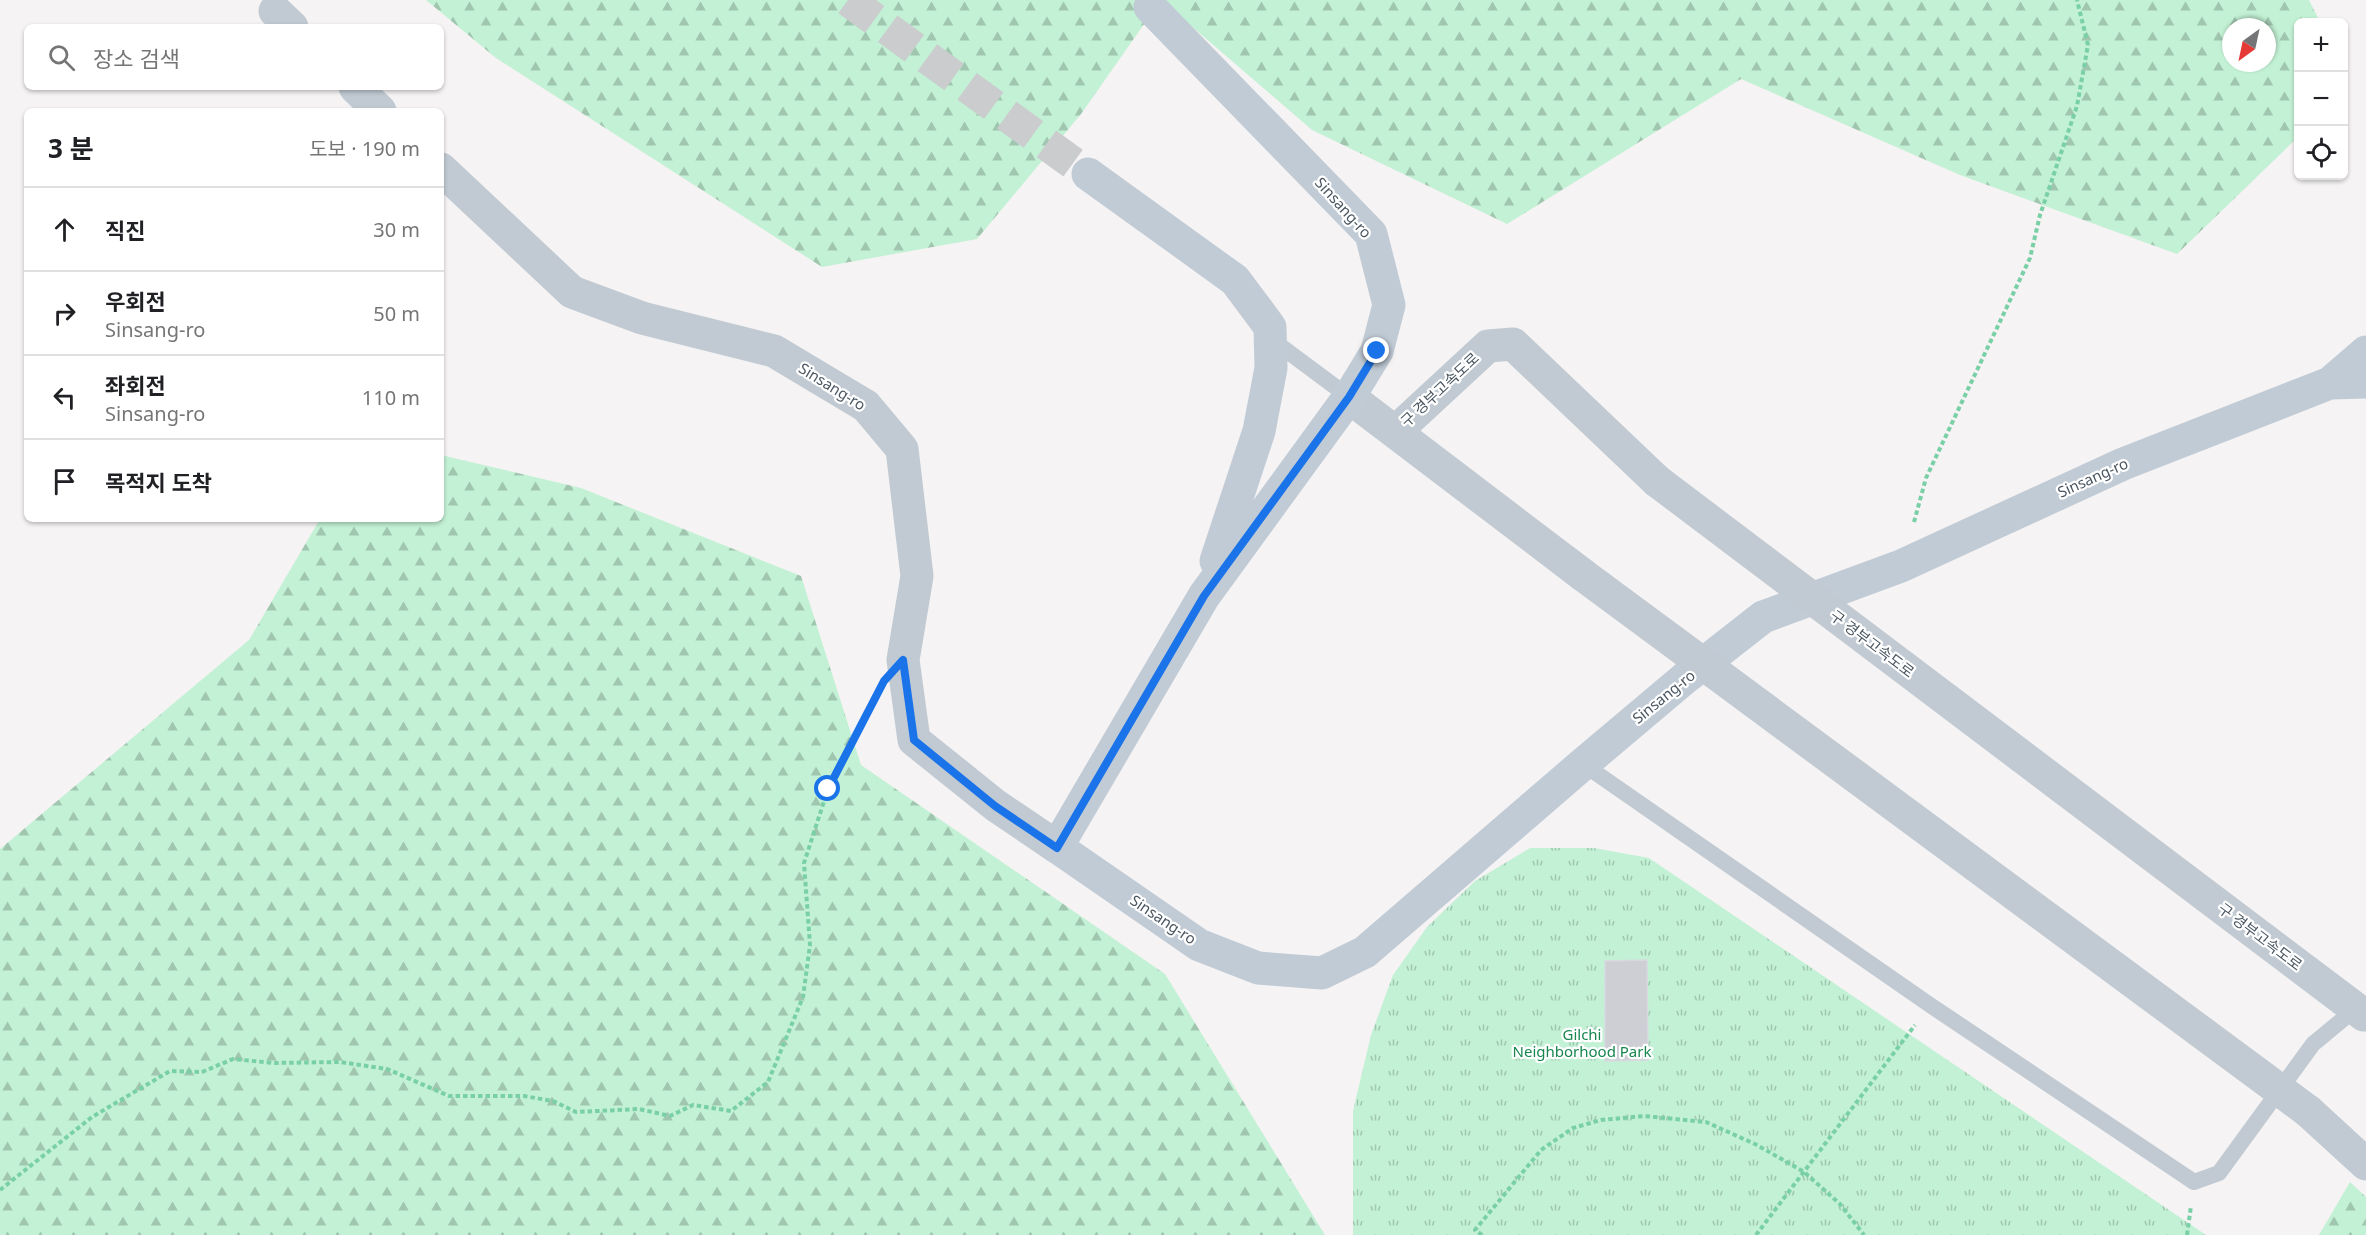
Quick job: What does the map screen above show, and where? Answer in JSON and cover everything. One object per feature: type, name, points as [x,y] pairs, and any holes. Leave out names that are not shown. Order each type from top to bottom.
[{"type":"street","name":"Sinsang-ro","points":[[1057,848],[1204,596],[1349,397],[1377,351],[1389,305],[1371,234],[1150,7]]},
{"type":"street","points":[[358,90],[377,108]]},
{"type":"street","name":"Sinsang-ro","points":[[444,172],[572,292],[642,318],[774,351],[866,406],[902,449],[917,576],[903,660],[914,740],[995,806],[1199,945],[1258,968],[1322,974],[1365,952],[1685,678],[1763,617],[1901,566],[2123,464],[2330,384]]},
{"type":"street","name":"Sinsang-ro","points":[[1088,174],[1236,280],[1270,327],[1271,368],[1259,431],[1204,596]]},
{"type":"street","name":"구 경부고속도로","points":[[1395,432],[1488,346],[1513,344],[1657,481],[2365,1011]]},
{"type":"street","points":[[2330,384],[2366,352]]},
{"type":"street","points":[[2330,384],[2366,382]]},
{"type":"street","name":"구 경부고속도로","points":[[1349,397],[1583,575],[2308,1112],[2366,1164]]},
{"type":"lane","points":[[1270,338],[1349,397]]},
{"type":"lane","points":[[1583,764],[1930,1005],[2194,1182],[2218,1173],[2313,1044],[2365,1011]]},
{"type":"path","points":[[1901,566],[1926,478],[2030,258],[2040,215],[2077,106],[2088,45],[2077,0]]},
{"type":"path","points":[[0,1190],[92,1116],[170,1071],[202,1072],[233,1059],[273,1063],[340,1062],[387,1069],[449,1096],[524,1096],[553,1101],[576,1112],[639,1109],[670,1116],[693,1106],[731,1112],[768,1082],[802,997],[810,945],[804,863],[828,789],[884,681],[903,660]]},
{"type":"path","points":[[1756,1235],[1930,1005]]},
{"type":"path","points":[[1482,1235],[1475,1230],[1541,1150],[1573,1128],[1601,1120],[1644,1116],[1706,1122],[1757,1145],[1804,1172],[1840,1204],[1864,1235]]},
{"type":"green space","points":[[426,0],[1161,0],[1081,114],[977,239],[822,267],[496,58]]},
{"type":"green space","points":[[1161,0],[2309,0],[2318,18],[2294,18],[2294,141],[2177,254],[1960,175],[1741,79],[1507,224],[1312,130]]},
{"type":"green space","points":[[444,456],[581,488],[801,576],[861,765],[1165,974],[1325,1235],[0,1235],[0,849],[249,640],[318,522],[444,522]]},
{"type":"green space","name":"Gilchi Neighborhood Park","points":[[1530,848],[1594,848],[1649,858],[2206,1235],[1353,1235],[1353,1111],[1371,1035],[1393,975],[1427,927],[1475,881]]},
{"type":"green space","points":[[2350,1182],[2366,1197],[2366,1235],[2319,1235]]},
{"type":"building","points":[[1647,960],[1648,1060],[1605,1061],[1605,961]]},
{"type":"tunnel","points":[[848,0],[1088,174]]},
{"type":"route","points":[[828,789],[884,681],[903,660],[914,740],[995,806],[1057,848],[1204,596],[1349,397],[1377,351]]}]
